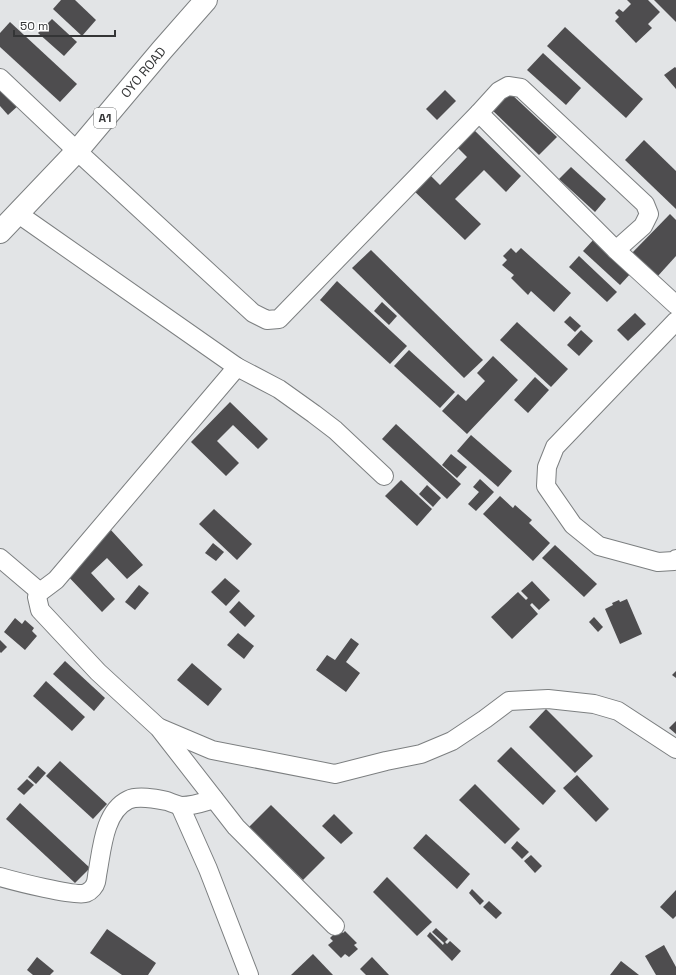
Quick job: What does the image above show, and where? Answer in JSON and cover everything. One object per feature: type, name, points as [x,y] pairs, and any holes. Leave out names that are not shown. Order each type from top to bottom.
[{"type":"highway","name":"OYO ROAD","points":[[0,232],[77,151],[206,0]]},
{"type":"street","points":[[0,78],[253,313],[267,320],[279,319],[499,91],[508,86],[521,88],[645,204],[649,214],[643,226],[616,250]]},
{"type":"street","points":[[479,113],[616,250],[676,304]]},
{"type":"street","points":[[17,213],[237,367],[279,389],[314,414],[335,430],[384,476]]},
{"type":"street","points":[[676,321],[555,447],[547,467],[546,486],[573,526],[599,546],[658,562],[674,561],[676,559]]},
{"type":"street","points":[[237,367],[56,580],[40,592],[37,597],[40,610],[98,672],[159,728],[236,827],[335,926]]},
{"type":"street","points":[[0,558],[40,592]]},
{"type":"street","points":[[159,728],[212,750],[335,774],[421,754],[452,741],[509,701],[548,699],[594,704],[618,711],[676,749]]},
{"type":"street","points":[[0,877],[21,883],[74,893],[85,893],[92,889],[96,883],[101,852],[109,820],[117,807],[129,799],[147,798],[180,806],[195,805],[214,799]]},
{"type":"street","points":[[180,806],[208,869],[249,975]]},
{"type":"building","points":[[61,0],[75,0],[96,20],[82,36],[53,9]]},
{"type":"building","points":[[627,0],[648,0],[660,12],[648,24],[652,28],[636,43],[615,21],[619,17],[615,13],[619,9],[623,12],[631,4]]},
{"type":"building","points":[[654,0],[676,0],[676,22]]},
{"type":"building","points":[[52,19],[77,42],[64,56],[38,33]]},
{"type":"building","points":[[10,22],[77,84],[60,102],[0,47],[0,33]]},
{"type":"building","points":[[565,27],[643,99],[626,118],[547,46]]},
{"type":"building","points":[[543,53],[581,88],[566,105],[527,70]]},
{"type":"building","points":[[675,67],[676,68],[676,89],[664,75]]},
{"type":"building","points":[[0,82],[20,104],[8,115],[0,106]]},
{"type":"building","points":[[445,90],[456,101],[437,120],[426,109]]},
{"type":"building","points":[[507,90],[557,137],[539,155],[490,108]]},
{"type":"building","points":[[472,128],[521,176],[506,192],[484,170],[455,199],[481,224],[465,240],[411,188],[427,172],[440,185],[467,157],[455,145]]},
{"type":"building","points":[[644,140],[676,171],[676,209],[625,160]]},
{"type":"building","points":[[571,167],[606,199],[595,212],[559,179]]},
{"type":"building","points":[[670,214],[676,220],[676,256],[657,277],[632,253]]},
{"type":"building","points":[[595,238],[632,272],[620,285],[583,251]]},
{"type":"building","points":[[511,248],[516,253],[521,248],[571,293],[554,312],[531,291],[528,295],[511,278],[514,275],[502,265],[507,260],[503,256]]},
{"type":"building","points":[[371,250],[483,360],[464,378],[352,268]]},
{"type":"building","points":[[579,256],[617,292],[607,302],[569,267]]},
{"type":"building","points":[[337,281],[407,346],[390,364],[320,300]]},
{"type":"building","points":[[382,302],[397,316],[389,325],[374,311]]},
{"type":"building","points":[[635,313],[646,324],[628,341],[617,330]]},
{"type":"building","points":[[570,316],[581,326],[575,332],[564,322]]},
{"type":"building","points":[[517,322],[568,369],[551,387],[500,340]]},
{"type":"building","points":[[581,330],[593,341],[579,356],[567,345]]},
{"type":"building","points":[[409,350],[455,392],[440,408],[394,366]]},
{"type":"building","points":[[493,356],[518,380],[467,434],[442,411],[458,394],[466,401],[485,381],[477,373]]},
{"type":"building","points":[[535,377],[549,390],[528,413],[514,400]]},
{"type":"building","points":[[230,402],[268,439],[258,449],[233,425],[217,441],[239,463],[226,476],[191,442]]},
{"type":"building","points":[[396,424],[461,484],[447,499],[382,439]]},
{"type":"building","points":[[471,435],[512,471],[498,487],[457,451]]},
{"type":"building","points":[[451,454],[467,467],[457,478],[442,465]]},
{"type":"building","points":[[480,479],[494,492],[476,511],[468,504],[479,492],[473,487]]},
{"type":"building","points":[[401,480],[432,509],[417,526],[385,496]]},
{"type":"building","points":[[427,485],[441,498],[433,507],[419,494]]},
{"type":"building","points":[[500,496],[513,508],[515,505],[532,520],[529,523],[550,543],[533,561],[483,514]]},
{"type":"building","points":[[214,509],[252,544],[237,560],[199,524]]},
{"type":"building","points":[[110,529],[143,565],[127,579],[107,558],[91,573],[115,599],[102,612],[64,572]]},
{"type":"building","points":[[213,543],[224,552],[216,561],[205,553]]},
{"type":"building","points":[[555,545],[597,584],[584,597],[542,558]]},
{"type":"building","points":[[225,578],[240,591],[226,606],[211,592]]},
{"type":"building","points":[[532,581],[550,600],[539,610],[532,603],[530,605],[538,614],[512,639],[491,617],[518,592],[526,600],[528,598],[521,591]]},
{"type":"building","points":[[139,585],[149,593],[135,610],[125,602]]},
{"type":"building","points":[[627,599],[642,634],[620,644],[605,609],[613,605],[612,603]]},
{"type":"building","points":[[239,601],[255,616],[245,627],[229,612]]},
{"type":"building","points":[[594,617],[603,627],[598,632],[589,622]]},
{"type":"building","points":[[15,618],[22,624],[25,620],[34,628],[32,631],[37,636],[25,650],[4,632]]},
{"type":"building","points":[[238,633],[254,646],[244,659],[227,645]]},
{"type":"building","points":[[351,638],[359,644],[346,662],[360,673],[346,692],[316,670],[327,655],[335,660]]},
{"type":"building","points":[[0,640],[7,647],[1,653],[0,652]]},
{"type":"building","points":[[65,661],[105,698],[94,711],[53,674]]},
{"type":"building","points":[[192,663],[222,689],[208,706],[177,680]]},
{"type":"building","points":[[676,671],[676,678],[672,675]]},
{"type":"building","points":[[46,681],[85,717],[72,731],[33,696]]},
{"type":"building","points":[[546,709],[593,756],[575,773],[529,727]]},
{"type":"building","points":[[676,721],[676,734],[669,728]]},
{"type":"building","points":[[511,747],[556,791],[543,805],[497,761]]},
{"type":"building","points":[[60,761],[107,804],[93,819],[46,776]]},
{"type":"building","points":[[38,766],[46,773],[36,784],[28,777]]},
{"type":"building","points":[[577,775],[609,809],[596,822],[563,788]]},
{"type":"building","points":[[27,779],[34,785],[24,795],[17,789]]},
{"type":"building","points":[[475,784],[520,829],[505,844],[459,800]]},
{"type":"building","points":[[20,803],[90,868],[75,883],[6,819]]},
{"type":"building","points":[[271,805],[325,858],[303,880],[249,827]]},
{"type":"building","points":[[334,814],[353,833],[341,844],[322,826]]},
{"type":"building","points":[[426,834],[470,874],[457,889],[413,848]]},
{"type":"building","points":[[517,841],[529,852],[522,859],[511,848]]},
{"type":"building","points":[[531,855],[542,866],[535,873],[524,861]]},
{"type":"building","points":[[387,877],[432,922],[417,936],[373,892]]},
{"type":"building","points":[[472,889],[484,901],[480,905],[469,893]]},
{"type":"building","points":[[676,890],[676,916],[673,919],[660,907]]},
{"type":"building","points":[[489,901],[502,913],[496,919],[483,907]]},
{"type":"building","points":[[436,928],[448,939],[445,942],[447,944],[450,941],[461,951],[452,961],[427,936],[430,932],[443,945],[444,943],[432,932]]},
{"type":"building","points":[[107,929],[156,963],[148,975],[122,975],[90,953]]},
{"type":"building","points":[[339,929],[343,933],[345,931],[357,943],[354,945],[358,949],[349,957],[345,954],[341,958],[328,945],[333,941],[330,938]]},
{"type":"building","points":[[664,945],[676,967],[676,975],[656,975],[645,956]]},
{"type":"building","points":[[313,954],[333,975],[291,975]]},
{"type":"building","points":[[37,957],[54,971],[50,975],[33,975],[27,970]]},
{"type":"building","points":[[372,957],[389,975],[366,975],[360,969]]},
{"type":"building","points":[[621,961],[639,975],[610,975]]}]
